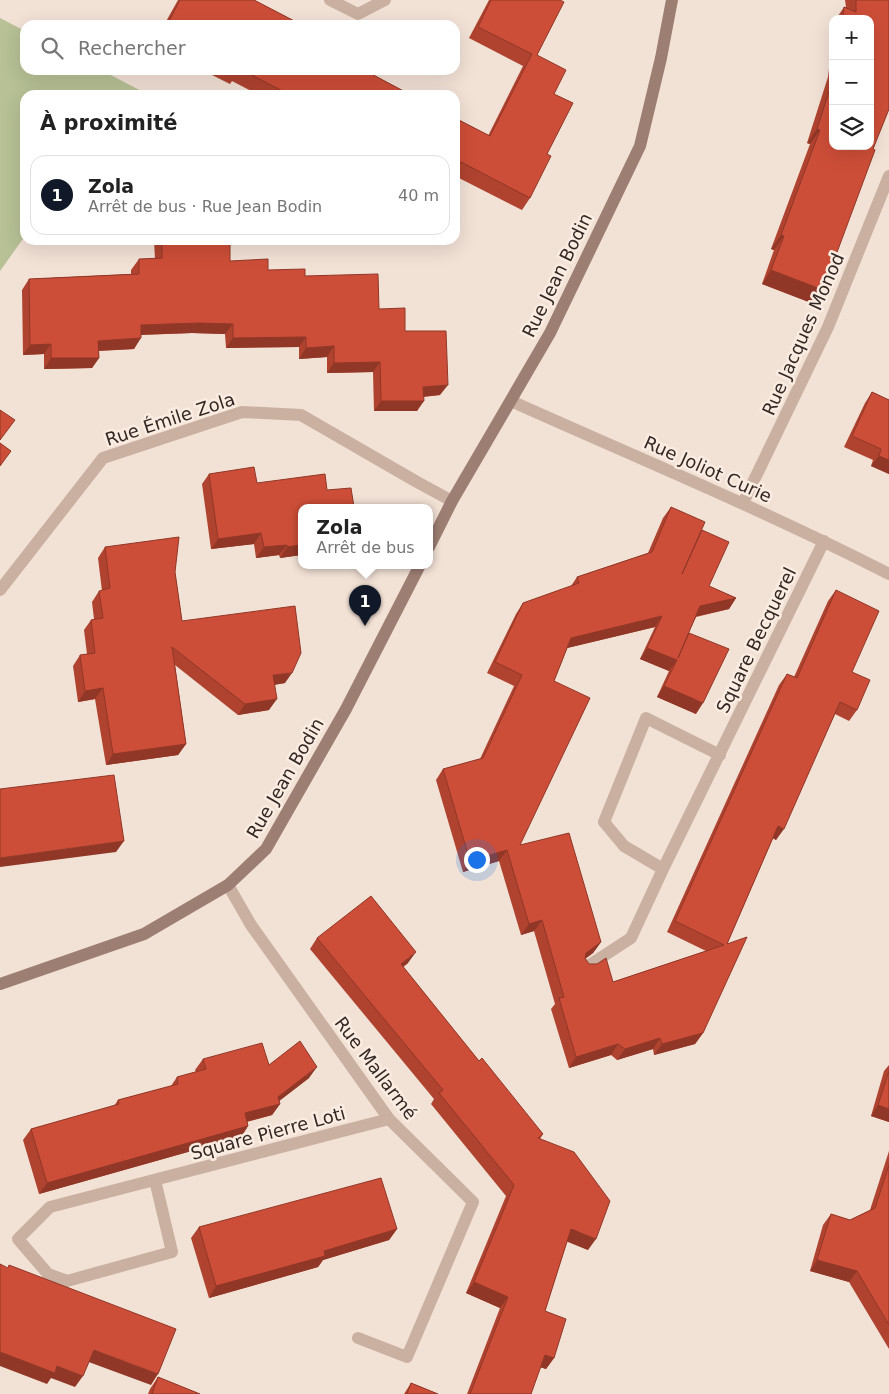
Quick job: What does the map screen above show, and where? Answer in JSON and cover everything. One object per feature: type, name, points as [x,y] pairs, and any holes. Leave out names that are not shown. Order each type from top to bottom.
[{"type":"street","points":[[330,0],[358,14],[385,0]]},
{"type":"street","name":"Rue Jean Bodin","points":[[433,539],[452,501],[550,332],[640,146],[661,58],[672,0]]},
{"type":"street","name":"Rue Jacques Monod","points":[[743,504],[828,327],[889,176]]},
{"type":"street","name":"Rue Joliot Curie","points":[[511,401],[824,541],[889,574]]},
{"type":"street","name":"Rue Émile Zola","points":[[0,590],[104,458],[242,412],[301,415],[452,501]]},
{"type":"street","name":"Square Becquerel","points":[[585,968],[631,938],[824,541]]},
{"type":"street","name":"Rue Jean Bodin","points":[[0,984],[144,934],[228,885],[266,849],[346,709],[418,569]]},
{"type":"street","points":[[663,870],[624,846],[604,822],[646,718],[720,755]]},
{"type":"street","name":"Rue Mallarmé","points":[[228,885],[251,926],[389,1119],[473,1202],[407,1357],[358,1338]]},
{"type":"street","name":"Square Pierre Loti","points":[[155,1180],[172,1252],[67,1282],[48,1274],[18,1239],[50,1207],[389,1119]]},
{"type":"green space","points":[[0,18],[20,28],[20,75],[111,75],[139,90],[20,90],[20,243],[0,271]]},
{"type":"building","points":[[180,0],[254,0],[292,20],[170,20]]},
{"type":"building","points":[[491,0],[560,0],[564,2],[537,55],[566,70],[554,94],[573,103],[547,154],[551,156],[530,198],[461,162],[460,164],[460,121],[490,136],[532,54],[478,27]]},
{"type":"building","points":[[856,0],[889,0],[889,109],[874,146],[874,15],[843,15],[844,7],[856,12]]},
{"type":"building","points":[[252,75],[373,75],[402,90],[280,90]]},
{"type":"building","points":[[829,92],[829,150],[875,150],[823,290],[771,270],[784,236],[781,235],[820,130],[817,129]]},
{"type":"building","points":[[162,245],[230,245],[230,261],[268,259],[268,270],[305,269],[305,276],[378,274],[379,309],[405,308],[405,331],[446,331],[448,385],[423,387],[424,401],[381,401],[380,362],[334,363],[334,346],[306,348],[306,337],[233,338],[233,324],[141,325],[141,338],[98,341],[99,358],[51,358],[51,344],[30,345],[29,279],[139,274],[139,259],[162,258]]},
{"type":"building","points":[[872,392],[889,400],[889,460],[879,456],[881,449],[852,436]]},
{"type":"building","points":[[0,410],[15,420],[0,440]]},
{"type":"building","points":[[0,443],[11,451],[0,466]]},
{"type":"building","points":[[254,467],[257,483],[325,474],[327,490],[351,488],[354,504],[298,504],[298,545],[264,547],[261,533],[218,539],[209,474]]},
{"type":"building","points":[[671,507],[705,522],[682,574],[702,530],[729,542],[709,586],[736,598],[700,606],[678,658],[689,633],[729,649],[703,703],[664,686],[677,660],[647,648],[662,616],[571,638],[554,681],[590,698],[520,845],[569,833],[601,942],[586,953],[585,958],[589,964],[597,964],[606,958],[613,982],[724,945],[675,921],[787,674],[797,678],[836,590],[879,611],[852,672],[870,680],[857,710],[840,702],[784,829],[778,826],[727,944],[747,937],[703,1033],[662,1044],[660,1038],[625,1049],[618,1044],[576,1057],[559,998],[564,997],[542,920],[529,924],[507,850],[470,861],[443,769],[483,758],[522,675],[495,662],[523,603],[579,583],[577,577],[652,552]]},
{"type":"building","points":[[179,537],[175,572],[182,621],[295,606],[301,653],[292,673],[273,675],[277,699],[245,704],[172,647],[186,744],[113,754],[103,688],[85,691],[80,655],[95,653],[91,620],[103,618],[99,591],[110,588],[105,547]]},
{"type":"building","points":[[114,775],[124,841],[0,858],[0,789]]},
{"type":"building","points":[[371,896],[416,952],[401,964],[479,1061],[482,1058],[543,1134],[538,1138],[574,1152],[610,1201],[596,1239],[571,1229],[545,1311],[566,1319],[554,1358],[545,1355],[531,1394],[470,1394],[508,1297],[474,1282],[514,1185],[439,1093],[443,1090],[317,938]]},
{"type":"building","points":[[300,1041],[317,1067],[278,1097],[280,1104],[245,1113],[248,1126],[47,1183],[31,1129],[119,1104],[118,1100],[178,1084],[177,1077],[206,1069],[203,1059],[262,1043],[269,1065]]},
{"type":"building","points":[[889,1071],[889,1109],[878,1105]]},
{"type":"building","points":[[889,1165],[889,1325],[857,1271],[817,1260],[831,1214],[850,1220],[875,1208]]},
{"type":"building","points":[[381,1178],[397,1229],[324,1251],[325,1256],[216,1286],[199,1227]]},
{"type":"building","points":[[0,1264],[8,1268],[9,1265],[176,1329],[158,1374],[94,1350],[83,1376],[57,1366],[55,1373],[0,1352]]},
{"type":"building","points":[[158,1377],[200,1394],[152,1394]]},
{"type":"building","points":[[411,1383],[438,1394],[407,1394]]},
{"type":"place","name":"Zola","points":[[365,626]]}]
